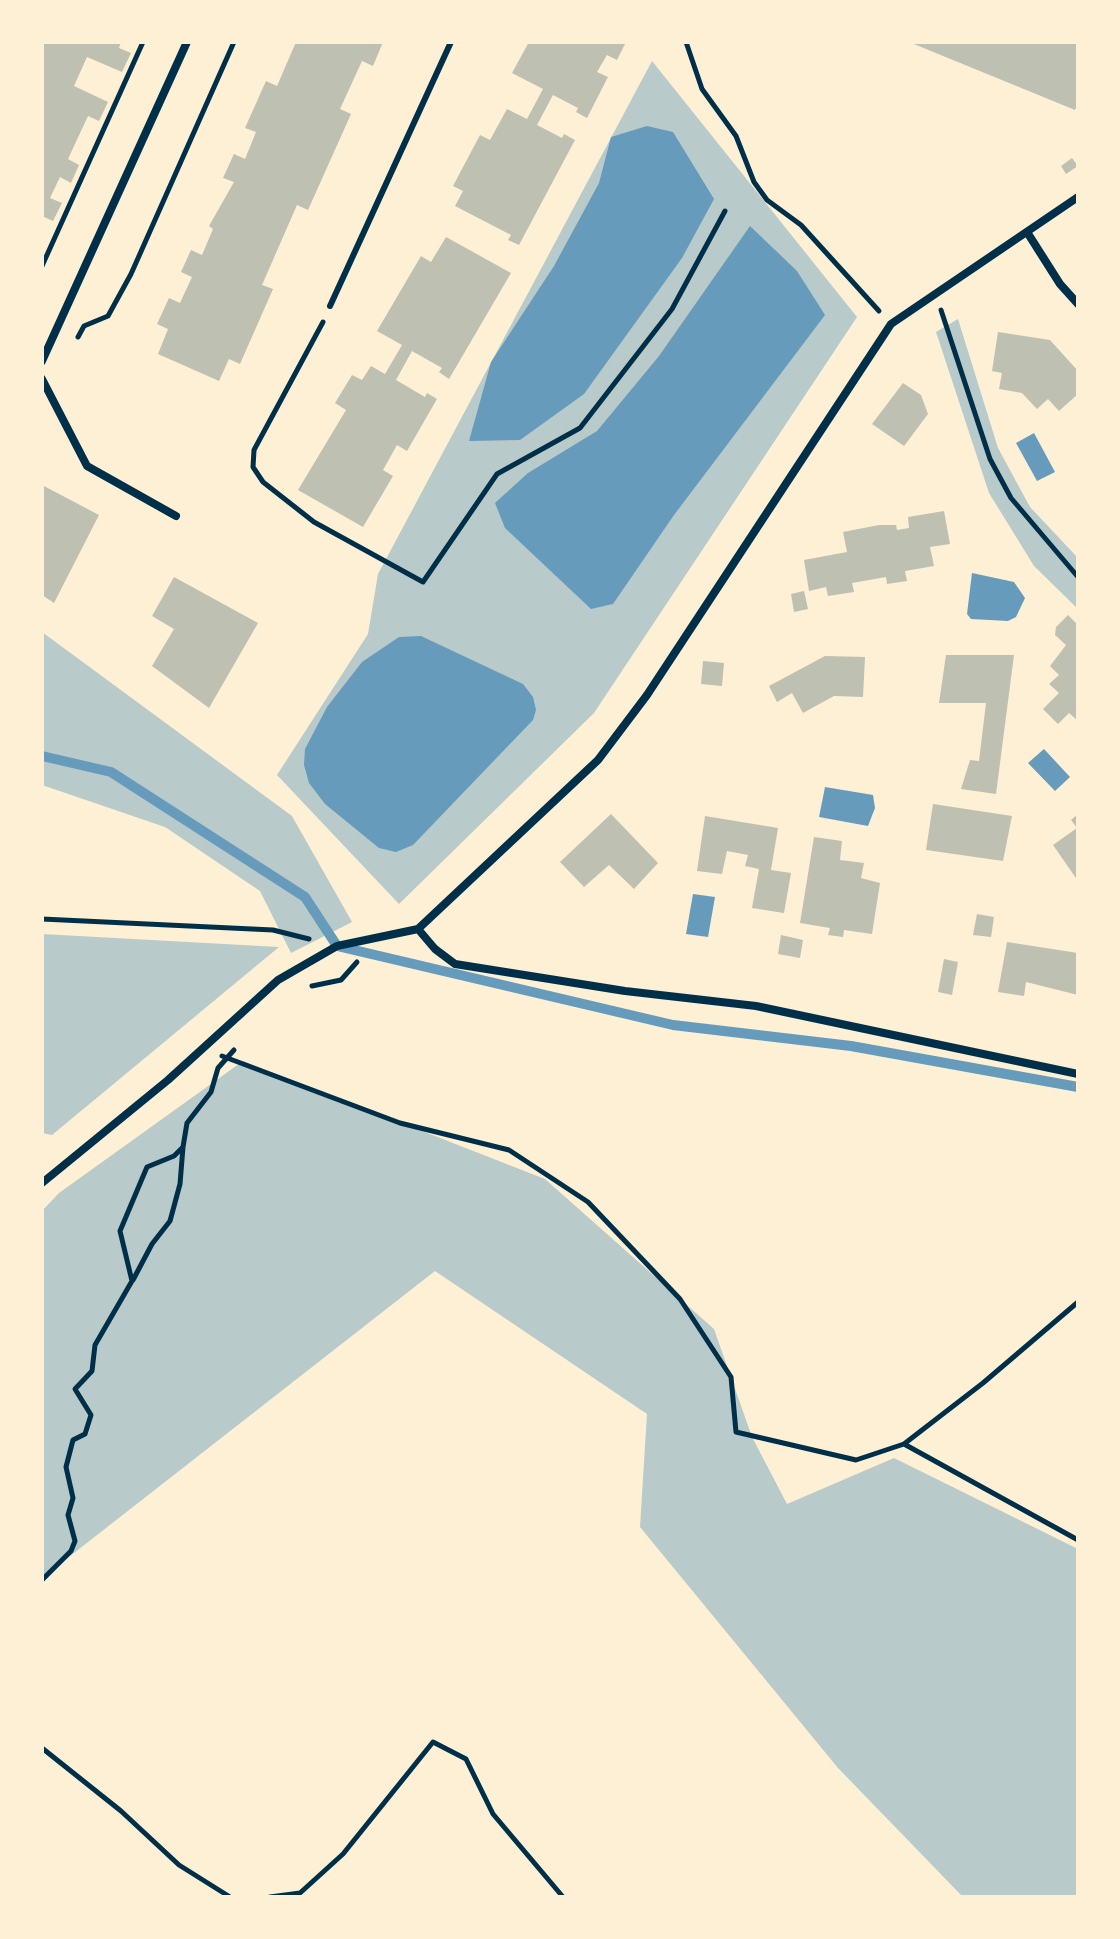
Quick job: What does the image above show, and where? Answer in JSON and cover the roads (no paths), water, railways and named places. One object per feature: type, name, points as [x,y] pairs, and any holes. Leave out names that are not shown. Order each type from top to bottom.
[{"type":"street","points":[[42,361],[187,42]]},
{"type":"street","points":[[42,1183],[278,980],[337,946],[418,929],[598,760],[647,695],[891,324],[1078,197]]},
{"type":"street","points":[[1027,232],[1060,284],[1078,304]]},
{"type":"street","points":[[42,379],[87,466],[176,516]]},
{"type":"street","points":[[418,929],[435,949],[455,964],[625,991],[756,1006],[1078,1074]]},
{"type":"lane","points":[[330,306],[451,42]]},
{"type":"water","points":[[647,126],[673,132],[714,199],[682,258],[584,394],[520,440],[469,441],[491,362],[554,266],[599,183],[611,137]]},
{"type":"water","points":[[750,226],[797,271],[825,315],[674,515],[613,604],[591,609],[505,528],[495,503],[528,473],[597,431],[659,356]]},
{"type":"water","points":[[1034,433],[1055,472],[1037,481],[1016,443]]},
{"type":"water","points":[[972,573],[1014,582],[1025,598],[1016,617],[1008,621],[971,619],[967,614]]},
{"type":"water","points":[[421,636],[523,684],[533,697],[536,710],[533,720],[413,845],[396,852],[379,848],[325,804],[309,783],[304,765],[305,749],[327,707],[362,662],[399,637]]},
{"type":"water","points":[[1044,749],[1070,777],[1055,791],[1028,763]]},
{"type":"water","points":[[825,787],[873,795],[875,808],[868,826],[819,817]]},
{"type":"water","points":[[693,894],[715,897],[708,937],[686,934]]},
{"type":"waterway","points":[[42,756],[111,772],[305,897],[337,946],[673,1025],[851,1046],[1078,1087]]}]
